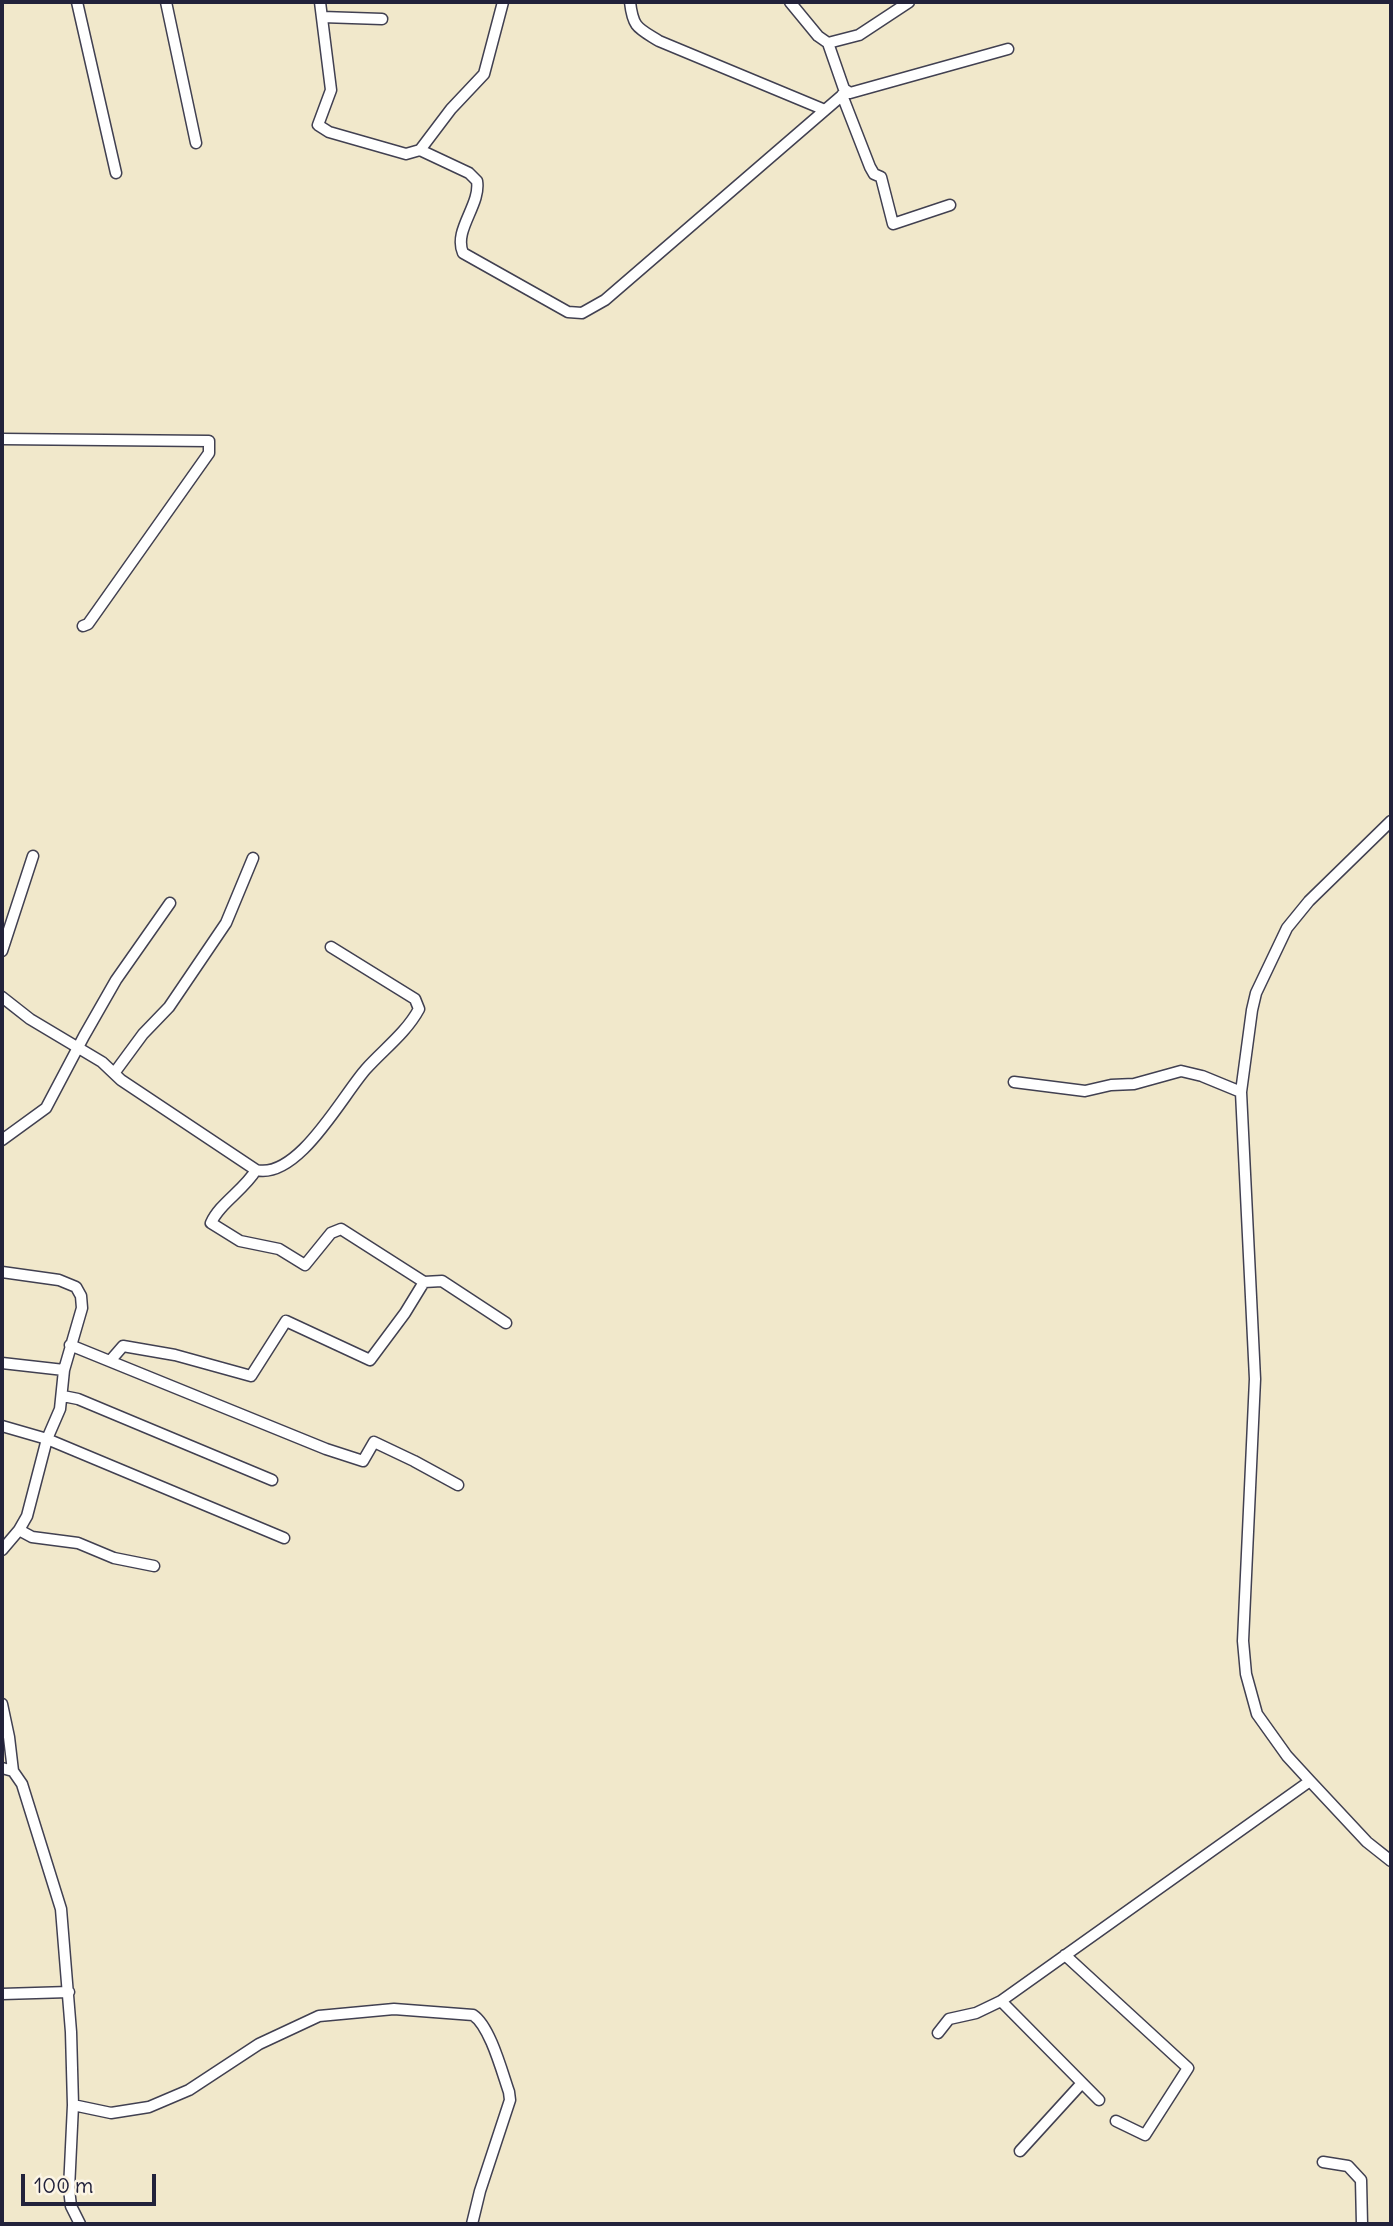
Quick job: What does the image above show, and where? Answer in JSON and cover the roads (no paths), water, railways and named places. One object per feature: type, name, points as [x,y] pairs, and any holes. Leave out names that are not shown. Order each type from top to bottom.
[{"type":"street","points":[[77,2],[116,173]]},
{"type":"street","points":[[166,2],[196,143]]},
{"type":"street","points":[[320,2],[331,90],[318,125],[329,132],[406,154],[420,150],[451,109],[484,74],[503,2]]},
{"type":"street","points":[[630,2],[631,18],[637,26],[659,41],[825,110]]},
{"type":"street","points":[[790,2],[817,36],[828,43],[873,172],[881,177],[894,224],[950,205]]},
{"type":"street","points":[[828,43],[859,35],[909,2]]},
{"type":"street","points":[[322,17],[382,19]]},
{"type":"street","points":[[420,150],[469,173],[477,181],[478,191],[461,238],[463,253],[557,306],[577,314],[587,312],[605,300],[844,93],[1008,49]]},
{"type":"street","points":[[2,439],[209,441],[209,453],[88,624],[83,626]]},
{"type":"street","points":[[1391,821],[1308,901],[1287,928],[1256,993],[1248,1030],[1241,1092],[1255,1379],[1243,1641],[1246,1674],[1257,1714],[1287,1756],[1367,1842],[1391,1861]]},
{"type":"street","points":[[2,951],[33,856]]},
{"type":"street","points":[[115,1072],[143,1034],[169,1007],[220,931],[253,859]]},
{"type":"street","points":[[2,1140],[46,1108],[116,980],[170,903]]},
{"type":"street","points":[[2,996],[30,1019],[102,1062],[121,1080],[256,1170],[265,1172],[279,1168],[292,1159],[325,1125],[365,1071],[401,1034],[419,1009],[415,999],[331,947]]},
{"type":"street","points":[[1014,1082],[1085,1091],[1111,1084],[1134,1084],[1181,1071],[1202,1076],[1241,1092]]},
{"type":"street","points":[[256,1170],[249,1182],[214,1216],[211,1223],[240,1241],[279,1249],[305,1265],[331,1233],[341,1229],[424,1282],[442,1281],[506,1323]]},
{"type":"street","points":[[2,1272],[59,1280],[76,1287],[81,1296],[82,1308],[64,1370],[63,1396],[47,1439],[27,1516],[2,1550]]},
{"type":"street","points":[[110,1362],[123,1346],[174,1355],[251,1376],[286,1321],[370,1360],[424,1282]]},
{"type":"street","points":[[70,1345],[326,1449],[363,1461],[374,1442],[458,1485]]},
{"type":"street","points":[[2,1363],[64,1370]]},
{"type":"street","points":[[63,1396],[78,1399],[272,1480]]},
{"type":"street","points":[[2,1426],[47,1439],[284,1538]]},
{"type":"street","points":[[19,1530],[32,1537],[78,1543],[114,1558],[154,1566]]},
{"type":"street","points":[[2,1704],[13,1771],[22,1784],[61,1909],[69,1993],[73,2105],[69,2189],[71,2206],[79,2224]]},
{"type":"street","points":[[2,1768],[13,1771]]},
{"type":"street","points":[[938,2033],[948,2019],[976,2013],[1001,2001],[1310,1781]]},
{"type":"street","points":[[1065,1955],[1188,2068],[1145,2135],[1116,2121]]},
{"type":"street","points":[[2,1994],[69,1993]]},
{"type":"street","points":[[1001,2001],[1099,2100]]},
{"type":"street","points":[[73,2105],[111,2113],[149,2107],[189,2090],[259,2044],[319,2016],[394,2009],[473,2015],[479,2019],[488,2038],[510,2100],[472,2224]]},
{"type":"street","points":[[1020,2151],[1082,2083]]},
{"type":"street","points":[[1323,2162],[1348,2166],[1361,2180],[1362,2224]]}]
